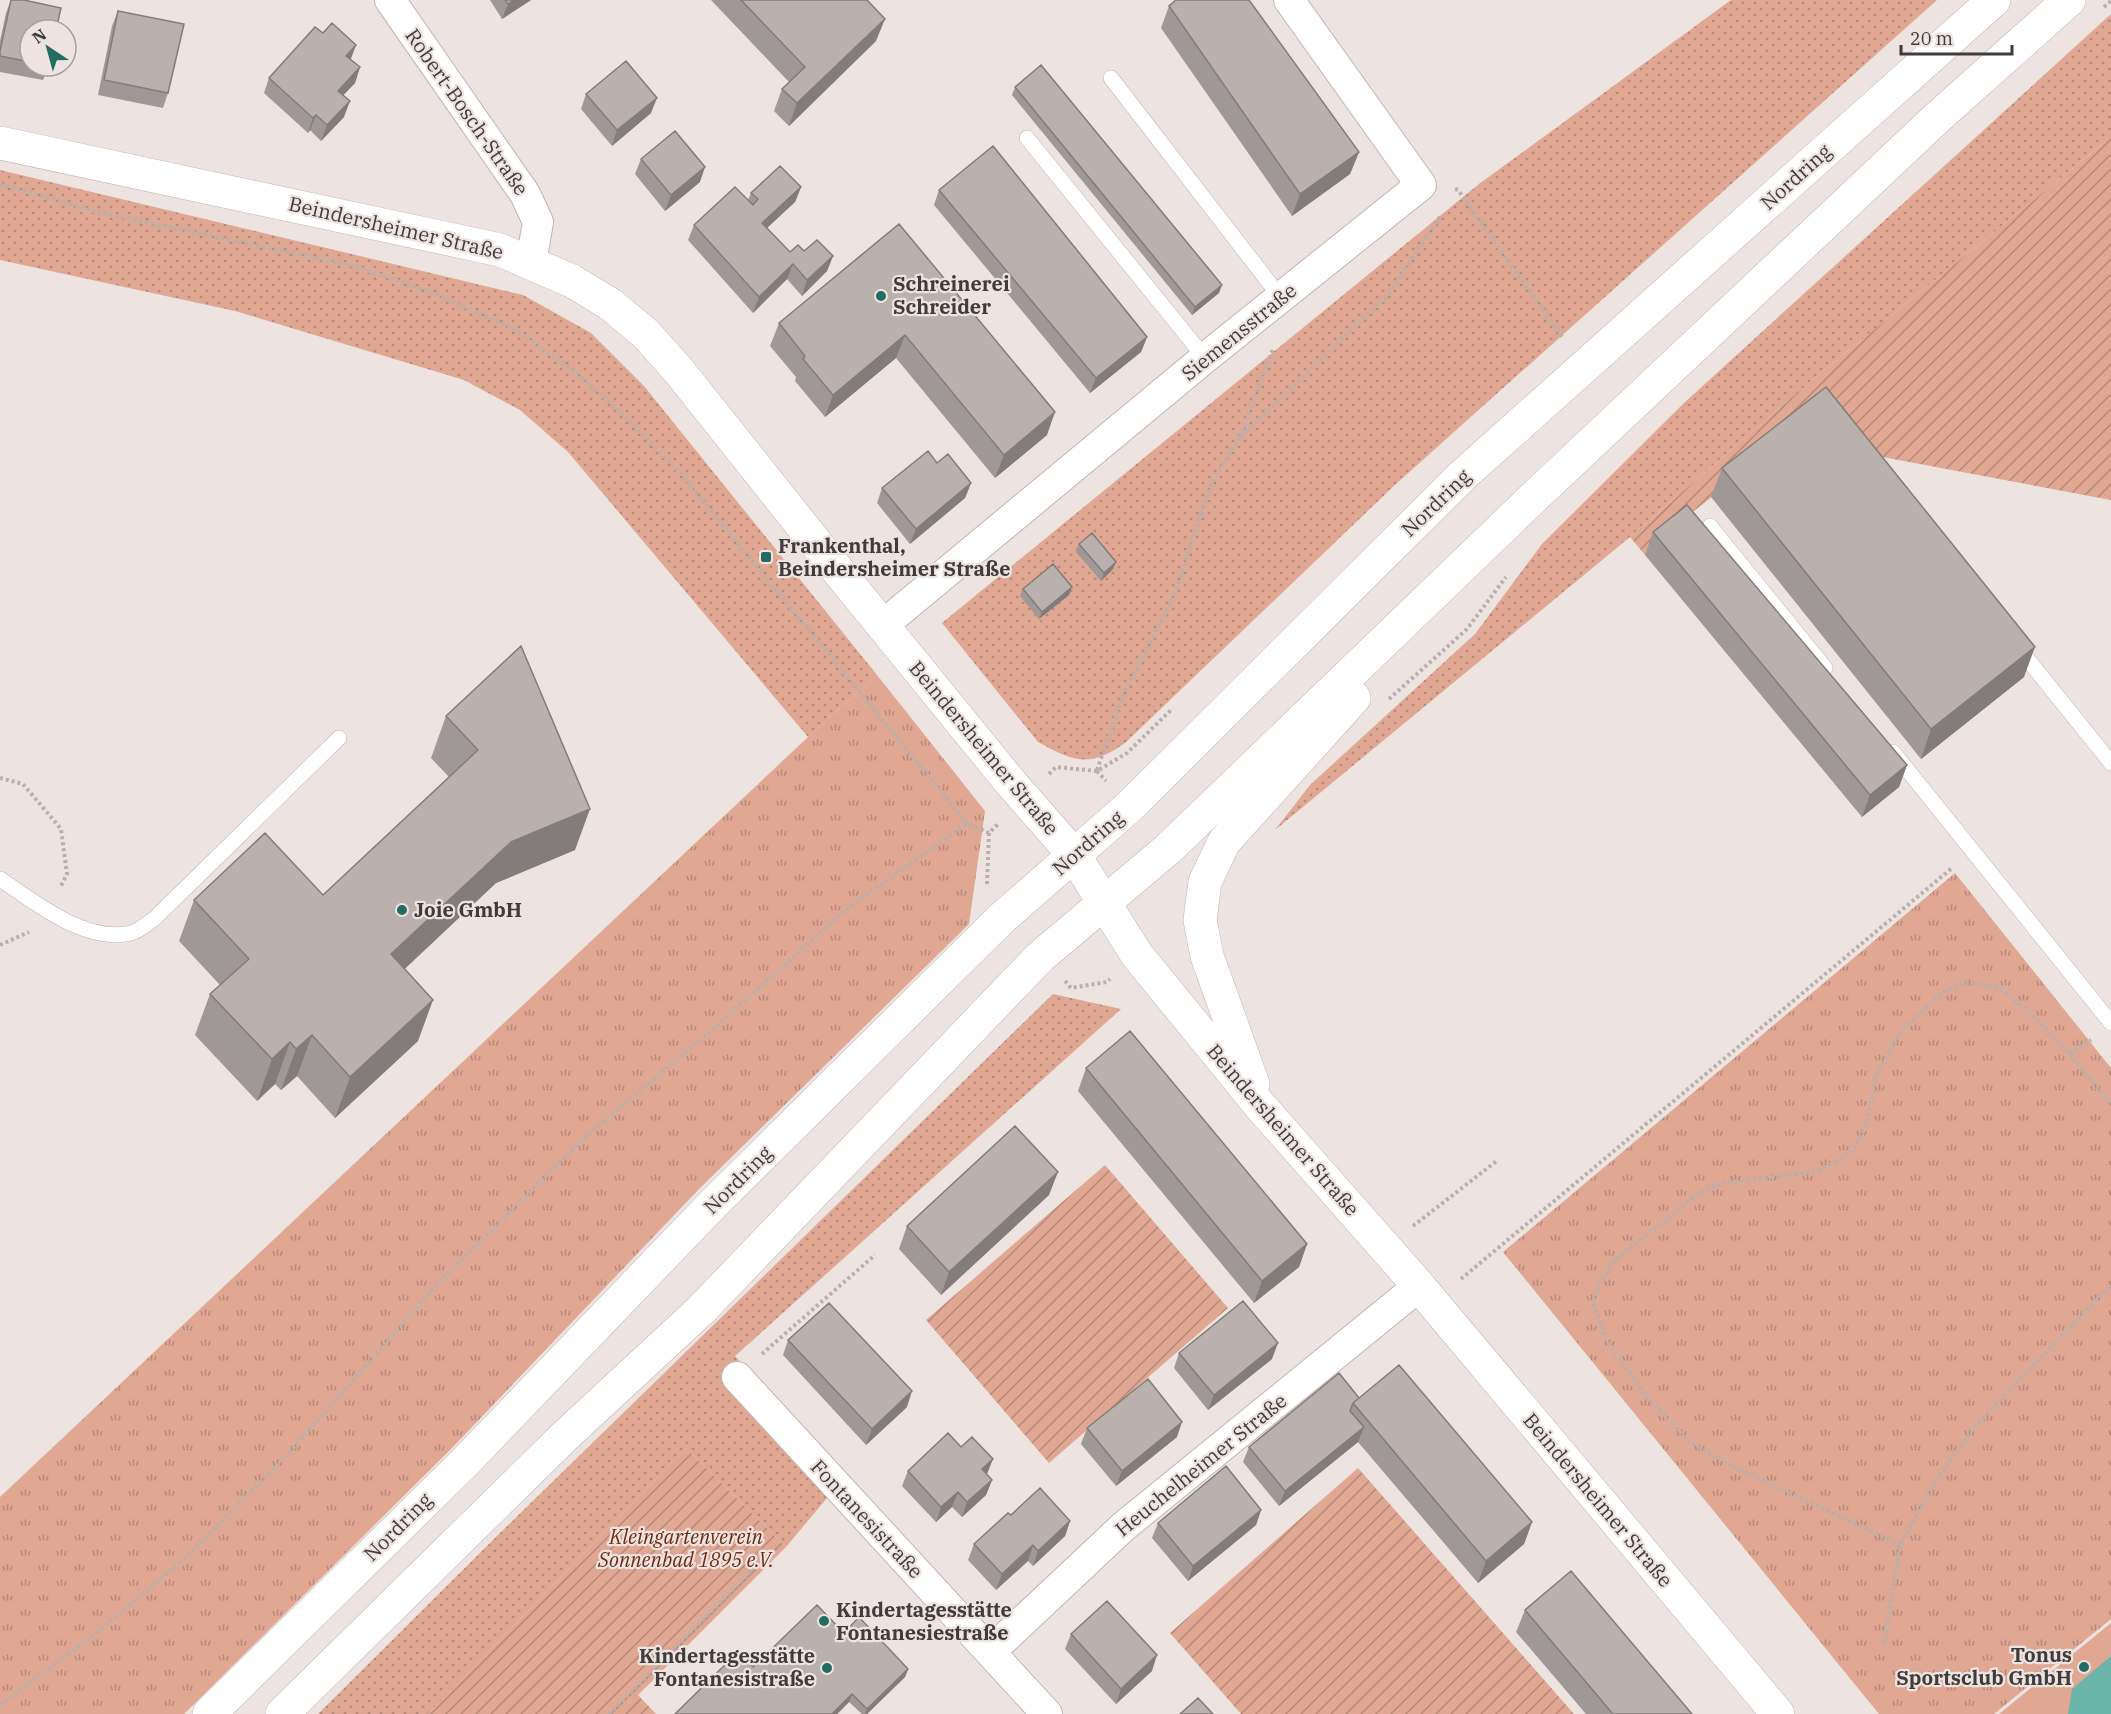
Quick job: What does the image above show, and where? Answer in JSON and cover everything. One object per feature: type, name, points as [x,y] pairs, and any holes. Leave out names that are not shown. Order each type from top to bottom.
[{"type":"main road","name":"Nordring","points":[[209,1714],[465,1462],[764,1154],[1001,919],[1149,788],[1462,476],[1994,0]]},
{"type":"main road","points":[[282,1714],[565,1436],[700,1310],[1040,957],[1168,849],[1532,499],[1938,117],[2069,0]]},
{"type":"main road","name":"Beindersheimer Straße","points":[[0,143],[500,250],[572,281],[610,304],[646,334],[679,371],[1024,799],[1074,855],[1137,955],[1262,1108],[1426,1295],[1778,1714]]},
{"type":"main road","points":[[1262,1108],[1207,956],[1200,920],[1204,882],[1224,842],[1532,499]]},
{"type":"street","name":"Robert-Bosch-Straße","points":[[390,0],[525,194],[538,222],[531,263]]},
{"type":"street","name":"Siemensstraße","points":[[882,625],[1205,358],[1421,185],[1289,0]]},
{"type":"street","name":"Heuchelheimer Straße","points":[[990,1652],[1123,1527],[1426,1295]]},
{"type":"street","name":"Fontanesistraße","points":[[737,1377],[1047,1714]]},
{"type":"lane","points":[[1111,78],[1281,298]]},
{"type":"lane","points":[[1027,138],[1205,358]]},
{"type":"lane","points":[[1710,526],[1835,681]]},
{"type":"lane","points":[[2007,634],[2111,763]]},
{"type":"lane","points":[[1880,736],[2111,1023]]},
{"type":"lane","points":[[0,879],[48,911],[88,930],[112,936],[134,932],[155,918],[339,738]]},
{"type":"path","points":[[0,184],[97,212],[351,265],[430,292],[513,328],[579,375],[632,423],[680,473],[967,824],[989,833]]},
{"type":"path","points":[[1452,199],[1458,190],[1566,343]]},
{"type":"path","points":[[1239,438],[1389,294],[1446,209]]},
{"type":"path","points":[[1097,771],[1123,695],[1173,599],[1211,484],[1239,438],[1274,344],[1255,319]]},
{"type":"path","points":[[0,778],[23,784],[61,829],[67,874],[39,927],[0,945]]},
{"type":"path","points":[[0,1706],[90,1638],[182,1561],[288,1454],[440,1281],[584,1138],[711,1032],[847,909],[967,824]]},
{"type":"path","points":[[1426,1295],[1973,852]]},
{"type":"path","points":[[1900,1545],[1735,1467],[1689,1442],[1645,1394],[1606,1340],[1593,1303],[1600,1283],[1614,1261],[1699,1193],[1721,1182],[1814,1172],[1854,1149],[1866,1126],[1876,1076],[1901,1031],[1944,990],[1969,982],[1999,987],[2033,1016],[2069,1053],[2111,1105]]},
{"type":"path","points":[[1385,1248],[1498,1160]]},
{"type":"path","points":[[737,1377],[875,1255]]},
{"type":"path","points":[[1884,1644],[1900,1545],[1937,1479],[1976,1425],[2111,1285]]},
{"type":"path","points":[[609,1714],[765,1557]]},
{"type":"green space","points":[[1731,0],[1937,0],[1397,483],[1125,743],[1102,756],[1082,759],[1072,758],[1038,742],[942,623],[1479,184]]},
{"type":"green space","points":[[2111,14],[2111,137],[1817,376],[1630,537],[1275,830],[1310,785],[1475,634],[1542,544],[1684,403]]},
{"type":"green space","points":[[2111,137],[2111,500],[1840,449],[1815,417],[1677,524],[1679,527],[1645,555],[1630,537],[1817,376]]},
{"type":"green space","points":[[0,170],[523,295],[591,333],[644,386],[877,675],[808,737],[568,452],[520,410],[464,380],[235,311],[0,260]]},
{"type":"green space","points":[[877,675],[985,811],[969,924],[699,1189],[451,1449],[184,1714],[0,1714],[0,1497],[808,737]]},
{"type":"green space","points":[[1955,873],[2111,1068],[2111,1619],[1994,1714],[1879,1714],[1503,1252]]},
{"type":"green space","points":[[1053,994],[1121,1009],[735,1356],[847,1478],[786,1547],[686,1448],[428,1714],[318,1714],[497,1536]]},
{"type":"green space","points":[[1105,1165],[1228,1308],[1049,1463],[926,1320]]},
{"type":"green space","name":"Kleingartenverein Sonnenbad 1895 e.V.","points":[[686,1448],[786,1547],[638,1695],[656,1714],[428,1714]]},
{"type":"green space","points":[[1358,1468],[1574,1714],[1241,1714],[1170,1633]]},
{"type":"green space","name":"Tonus Sportsclub GmbH","points":[[2111,1623],[2111,1714],[1999,1714]]},
{"type":"water","points":[[2111,1656],[2111,1714],[2068,1714],[2072,1689]]},
{"type":"building","points":[[11,0],[24,0],[61,8],[59,18],[18,18],[18,60],[0,56]]},
{"type":"building","points":[[741,0],[867,0],[885,19],[797,103],[782,89],[805,67]]},
{"type":"building","points":[[1176,0],[1249,0],[1359,152],[1300,194],[1169,6]]},
{"type":"building","points":[[118,11],[184,24],[168,93],[104,80]]},
{"type":"building","points":[[332,23],[356,45],[346,56],[360,67],[338,91],[350,101],[327,125],[316,115],[313,118],[269,78],[315,27],[323,33]]},
{"type":"building","points":[[626,61],[657,98],[617,130],[586,94]]},
{"type":"building","points":[[1041,65],[1222,285],[1195,307],[1015,87]]},
{"type":"building","points":[[675,131],[705,167],[671,195],[641,159]]},
{"type":"building","points":[[993,146],[1147,337],[1096,378],[939,190]]},
{"type":"building","points":[[780,166],[801,187],[762,223],[790,252],[798,245],[804,251],[817,240],[833,256],[807,280],[793,264],[759,297],[694,225],[735,187],[753,205],[758,199],[751,193]]},
{"type":"building","points":[[899,224],[1055,412],[1004,455],[905,335],[833,395],[803,359],[805,356],[779,323]]},
{"type":"building","points":[[1826,387],[2035,647],[1931,729],[1722,468]]},
{"type":"building","points":[[928,451],[937,463],[948,454],[971,483],[916,529],[882,488]]},
{"type":"building","points":[[1687,505],[1907,765],[1870,795],[1653,532]]},
{"type":"building","points":[[1092,533],[1116,562],[1104,573],[1079,544]]},
{"type":"building","points":[[1053,564],[1072,587],[1042,612],[1023,589]]},
{"type":"building","name":"Joie GmbH","points":[[521,646],[590,809],[511,842],[391,954],[433,1000],[350,1077],[312,1035],[296,1049],[290,1042],[272,1059],[210,994],[249,959],[194,900],[265,833],[323,895],[478,750],[446,716]]},
{"type":"building","points":[[1130,1031],[1307,1244],[1262,1281],[1086,1068]]},
{"type":"building","points":[[1015,1126],[1058,1172],[949,1272],[907,1226]]},
{"type":"building","points":[[1243,1301],[1278,1343],[1214,1395],[1179,1353]]},
{"type":"building","points":[[829,1303],[912,1391],[872,1429],[788,1340]]},
{"type":"building","points":[[1399,1365],[1532,1522],[1486,1561],[1353,1403]]},
{"type":"building","points":[[1339,1373],[1359,1398],[1353,1403],[1350,1411],[1364,1427],[1285,1491],[1249,1447]]},
{"type":"building","points":[[1148,1379],[1182,1422],[1122,1471],[1087,1428]]},
{"type":"building","points":[[948,1433],[961,1447],[972,1437],[993,1459],[982,1469],[992,1480],[967,1502],[958,1492],[941,1507],[908,1471]]},
{"type":"building","points":[[1226,1466],[1261,1510],[1193,1566],[1158,1523]]},
{"type":"building","points":[[1040,1488],[1070,1521],[1038,1551],[1033,1545],[1002,1574],[974,1544],[1008,1513],[1011,1515]]},
{"type":"building","points":[[1571,1571],[1692,1714],[1613,1714],[1525,1610]]},
{"type":"building","points":[[1107,1601],[1157,1655],[1121,1689],[1071,1634]]},
{"type":"building","name":"Kindertagesstätte Fontanesistraße","points":[[817,1605],[844,1633],[859,1617],[908,1669],[867,1709],[852,1694],[832,1714],[675,1714],[738,1652],[753,1667]]},
{"type":"building","points":[[1198,1698],[1213,1714],[1180,1714]]},
{"type":"place","name":"Schreinerei Schreider","points":[[881,296]]},
{"type":"place","name":"Frankenthal, Beindersheimer Straße","points":[[766,557]]},
{"type":"place","name":"Joie GmbH","points":[[402,910]]},
{"type":"place","name":"Kindertagesstätte Fontanesiestraße","points":[[824,1621]]},
{"type":"place","name":"Tonus Sportsclub GmbH","points":[[2084,1667]]},
{"type":"place","name":"Kindertagesstätte Fontanesistraße","points":[[827,1668]]}]
